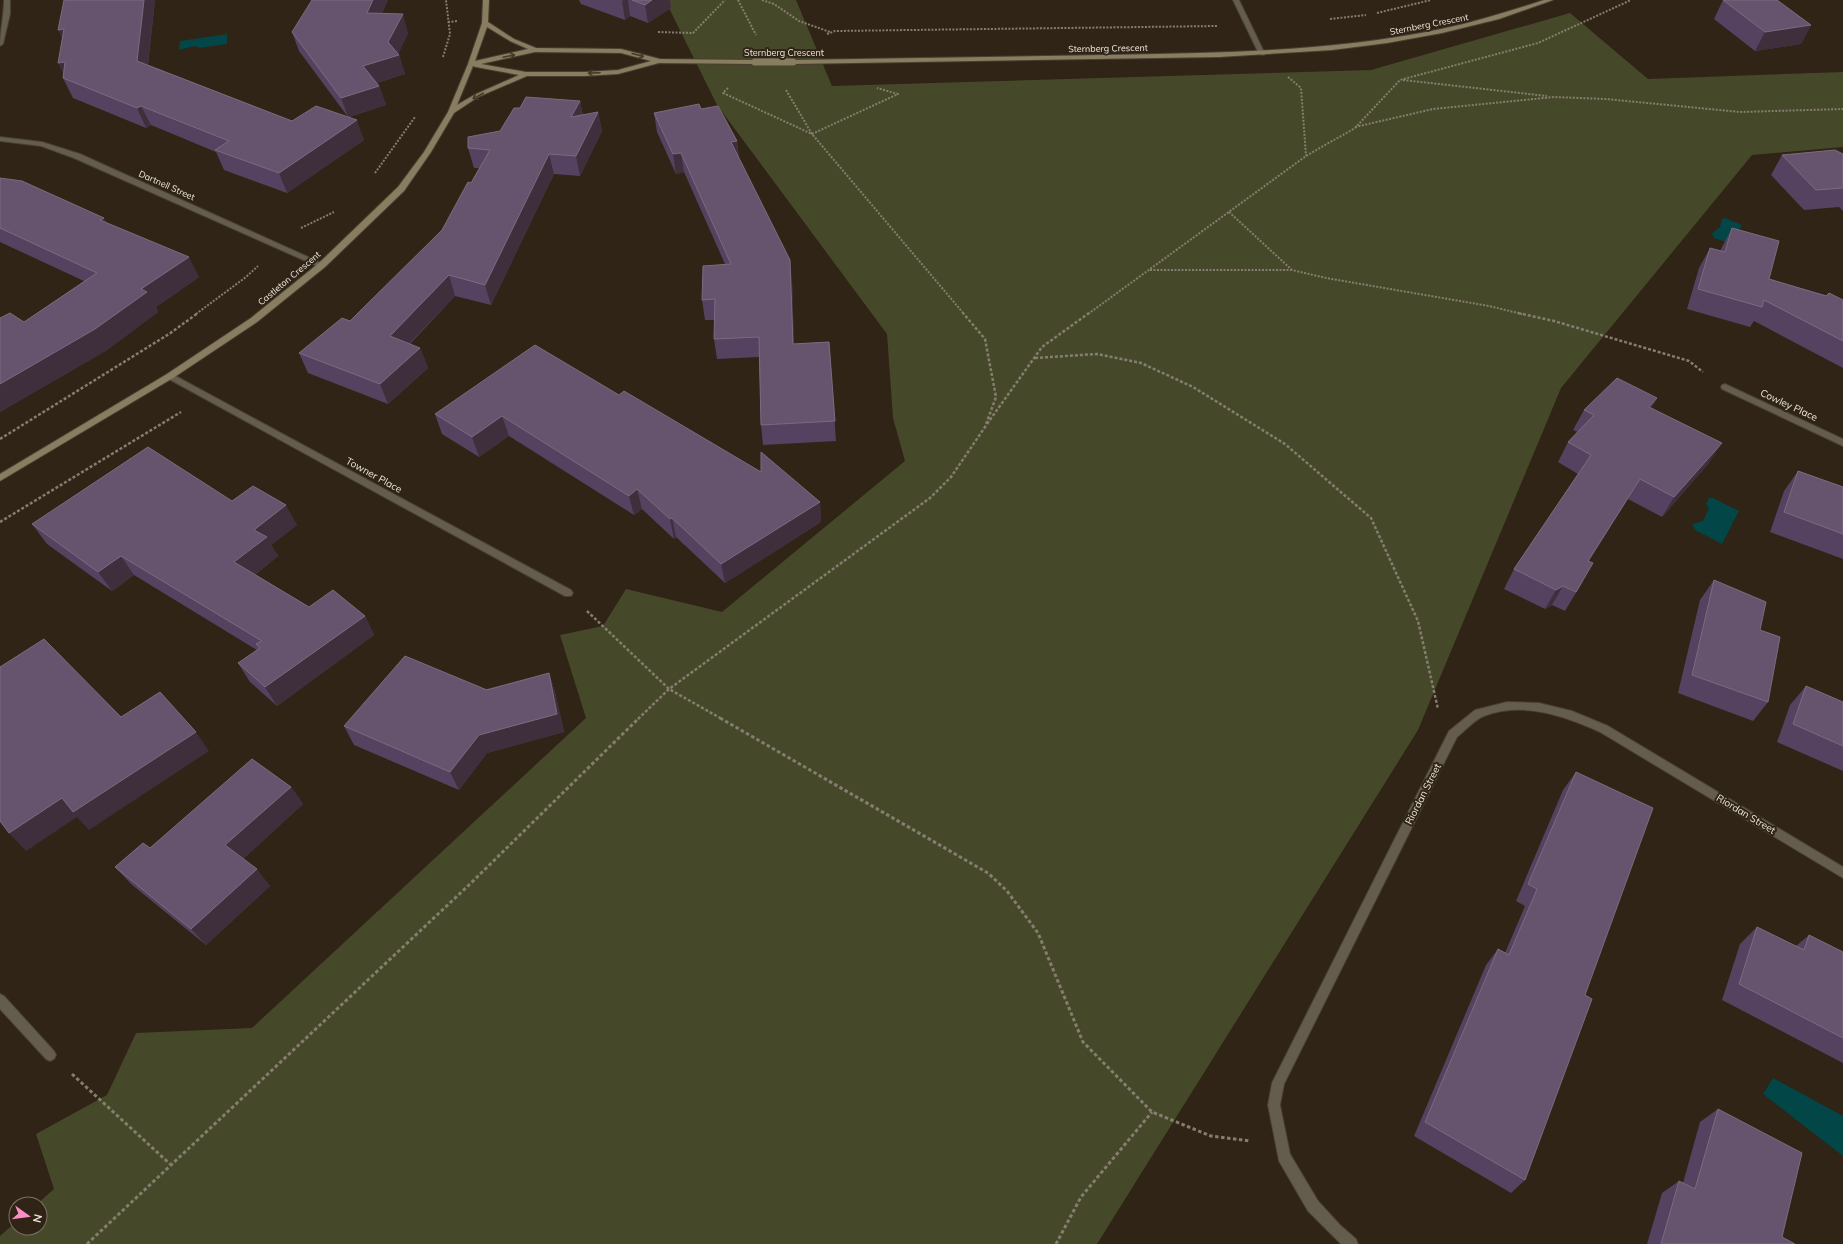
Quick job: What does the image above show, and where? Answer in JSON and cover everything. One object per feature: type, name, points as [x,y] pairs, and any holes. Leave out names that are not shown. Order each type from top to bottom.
[{"type":"street","points":[[0,44],[7,14],[7,0]]},
{"type":"street","name":"Castleton Crescent","points":[[0,478],[170,376],[254,320],[322,265],[401,189],[427,152],[451,112],[471,64],[485,23],[486,0]]},
{"type":"street","points":[[1236,0],[1262,54]]},
{"type":"street","name":"Sternberg Crescent","points":[[471,64],[535,50],[621,50],[660,61],[755,62],[1262,54],[1351,46],[1392,40],[1468,25],[1550,0]]},
{"type":"street","points":[[485,23],[512,40],[535,50]]},
{"type":"street","name":"Sternberg Crescent","points":[[471,64],[526,74],[618,72],[660,61]]},
{"type":"street","points":[[451,112],[476,96],[526,74]]},
{"type":"street","name":"Dartnell Street","points":[[0,139],[42,144],[77,156],[322,265]]},
{"type":"street","name":"Towner Place","points":[[170,376],[568,593]]},
{"type":"street","name":"Cowley Place","points":[[1725,387],[1843,443]]},
{"type":"street","name":"Riordan Street","points":[[1351,1244],[1335,1230],[1313,1206],[1284,1156],[1274,1105],[1278,1083],[1453,734],[1479,713],[1507,706],[1539,707],[1572,715],[1604,729],[1843,873]]},
{"type":"street","points":[[0,1000],[50,1055]]},
{"type":"path","points":[[441,63],[450,34],[446,0]]},
{"type":"path","points":[[738,0],[758,41]]},
{"type":"path","points":[[762,0],[774,4],[799,21],[830,32]]},
{"type":"path","points":[[1376,14],[1431,0]]},
{"type":"path","points":[[1355,128],[1400,80],[1538,44],[1631,0]]},
{"type":"path","points":[[1324,20],[1368,15]]},
{"type":"path","points":[[824,36],[835,31],[1249,26]]},
{"type":"path","points":[[1400,80],[1554,97],[1740,112],[1843,109]]},
{"type":"path","points":[[733,84],[723,93],[812,134],[898,94],[876,88]]},
{"type":"path","points":[[785,88],[812,134],[985,339],[996,397],[985,427]]},
{"type":"path","points":[[1301,88],[1306,156]]},
{"type":"path","points":[[86,1244],[470,884],[669,688],[930,498],[951,477],[1042,348],[1306,156],[1355,128],[1433,109],[1554,97]]},
{"type":"path","points":[[373,176],[418,111]]},
{"type":"path","points":[[0,439],[169,334],[246,277],[301,227],[331,215],[336,210]]},
{"type":"path","points":[[1228,212],[1292,270]]},
{"type":"path","points":[[1149,270],[1292,270],[1326,278],[1489,306],[1554,321],[1689,361],[1725,387]]},
{"type":"path","points":[[1035,358],[1097,354],[1141,363],[1193,386],[1285,444],[1371,518],[1418,621],[1446,747]]},
{"type":"path","points":[[568,593],[669,688],[966,859],[988,874],[1011,896],[1038,933],[1082,1042],[1152,1112],[1211,1136],[1282,1145]]},
{"type":"path","points":[[50,1055],[170,1164]]},
{"type":"path","points":[[1056,1244],[1081,1197],[1152,1112]]},
{"type":"green space","points":[[665,0],[796,0],[832,86],[1371,70],[1570,13],[1648,79],[1843,72],[1843,147],[1752,155],[1561,388],[1418,730],[1097,1244],[0,1244],[0,1236],[8,1229],[8,1236],[48,1236],[48,1196],[46,1196],[54,1189],[36,1134],[107,1095],[136,1033],[252,1028],[586,718],[560,635],[603,626],[626,589],[722,612],[905,461],[893,418],[887,334],[717,105]]},
{"type":"water","points":[[227,34],[227,44],[199,48],[195,46],[179,50],[180,41]]},
{"type":"water","points":[[1725,218],[1742,225],[1738,232],[1726,242],[1714,238],[1712,233],[1720,227],[1722,219]]},
{"type":"water","points":[[1709,498],[1713,498],[1739,511],[1722,544],[1695,530],[1692,524],[1703,521],[1709,508],[1706,504]]},
{"type":"water","points":[[1773,1078],[1843,1116],[1843,1156],[1763,1094]]},
{"type":"building","points":[[64,0],[144,0],[137,61],[292,121],[316,106],[357,120],[279,173],[215,150],[229,141],[141,106],[137,108],[63,78],[65,62],[58,63],[64,29],[58,30]]},
{"type":"building","points":[[312,0],[373,0],[367,13],[403,14],[388,42],[399,55],[363,66],[379,86],[341,98],[292,32]]},
{"type":"building","points":[[632,0],[652,0],[645,5]]},
{"type":"building","points":[[1723,0],[1777,0],[1811,25],[1765,32]]},
{"type":"building","points":[[526,97],[580,101],[571,117],[598,112],[576,156],[549,154],[485,285],[449,275],[390,336],[420,348],[380,384],[299,353],[342,318],[350,321],[442,230],[468,182],[471,183],[490,150],[468,148],[468,137],[500,131],[514,108],[520,108]]},
{"type":"building","points":[[699,104],[701,109],[718,106],[737,141],[731,142],[790,260],[793,344],[829,342],[835,421],[761,425],[759,337],[714,339],[715,299],[702,300],[703,266],[731,264],[681,153],[673,154],[654,113]]},
{"type":"building","points":[[1835,150],[1843,154],[1843,188],[1816,190],[1782,155]]},
{"type":"building","points":[[0,178],[22,181],[104,218],[100,220],[189,257],[141,289],[147,292],[95,329],[0,384],[0,318],[10,313],[24,322],[97,273],[0,228]]},
{"type":"building","points":[[1732,228],[1779,241],[1769,279],[1826,296],[1829,293],[1843,300],[1843,341],[1764,300],[1762,307],[1698,289],[1710,248],[1725,252]]},
{"type":"building","points":[[535,345],[619,395],[624,391],[761,472],[761,452],[820,502],[721,564],[672,518],[670,519],[637,489],[629,496],[502,416],[472,437],[435,414]]},
{"type":"building","points":[[1617,378],[1657,398],[1649,407],[1722,443],[1674,497],[1640,479],[1588,561],[1593,563],[1576,592],[1563,586],[1556,590],[1514,569],[1591,455],[1568,442],[1594,415],[1584,410]]},
{"type":"building","points":[[148,447],[232,501],[253,486],[286,505],[254,530],[267,537],[234,562],[309,607],[333,590],[365,616],[265,687],[238,663],[260,648],[256,644],[262,641],[121,556],[98,572],[32,524]]},
{"type":"building","points":[[1798,471],[1843,487],[1843,534],[1784,512]]},
{"type":"building","points":[[1714,580],[1766,602],[1760,630],[1780,637],[1768,702],[1692,675]]},
{"type":"building","points":[[44,639],[121,717],[160,692],[196,732],[73,812],[62,798],[9,833],[0,821],[0,667]]},
{"type":"building","points":[[405,656],[487,690],[549,673],[557,714],[479,735],[450,772],[344,726]]},
{"type":"building","points":[[1806,686],[1843,702],[1843,746],[1793,724]]},
{"type":"building","points":[[252,759],[291,787],[225,845],[257,869],[191,929],[115,867],[143,843],[150,848]]},
{"type":"building","points":[[1576,772],[1653,808],[1585,995],[1592,999],[1525,1180],[1425,1122],[1498,949],[1509,955],[1537,889],[1528,884]]},
{"type":"building","points":[[1757,927],[1804,950],[1809,935],[1843,952],[1843,1038],[1739,984]]},
{"type":"building","points":[[1718,1109],[1802,1153],[1782,1237],[1795,1244],[1661,1244],[1679,1181],[1695,1189]]}]
